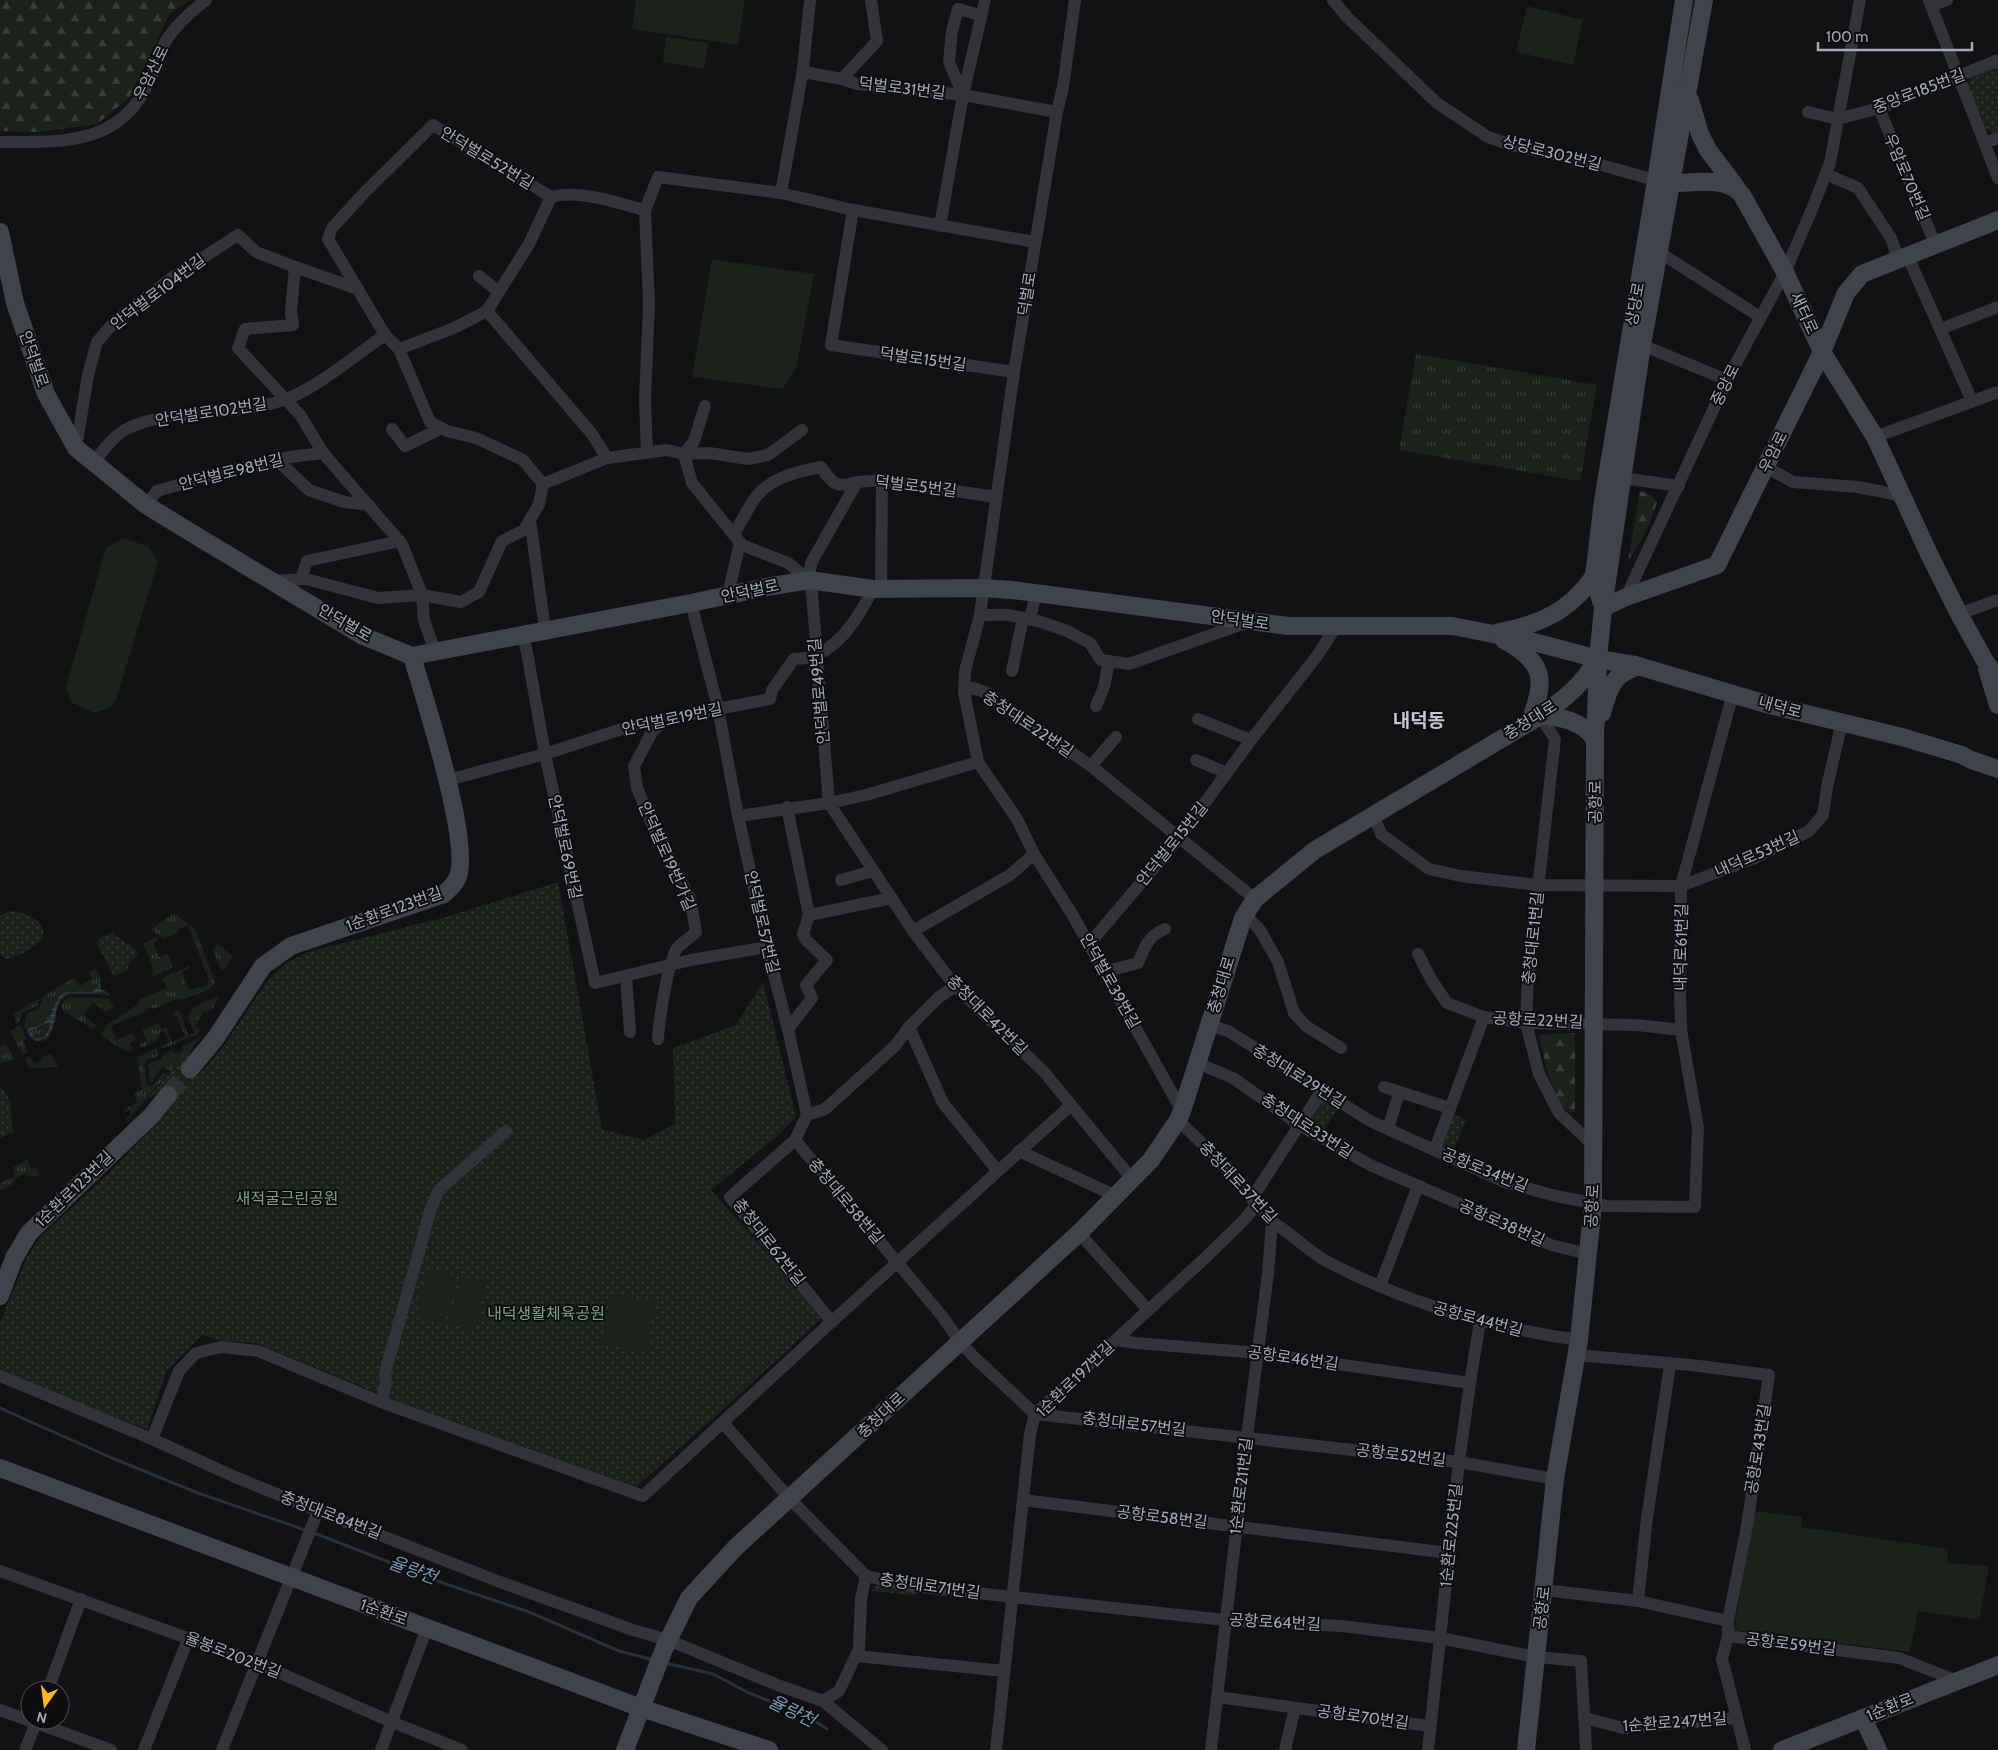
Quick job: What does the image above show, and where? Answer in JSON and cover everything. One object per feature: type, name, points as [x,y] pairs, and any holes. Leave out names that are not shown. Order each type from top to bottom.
[{"type":"street","name":"우암산로","points":[[0,142],[75,140],[106,130],[133,110],[149,81],[163,46],[184,18],[206,0]]},
{"type":"street","points":[[781,193],[802,72],[810,0]]},
{"type":"street","name":"덕벌로31번길","points":[[842,79],[877,41],[871,0]]},
{"type":"street","points":[[963,95],[985,0]]},
{"type":"street","name":"덕벌로","points":[[982,588],[1014,372],[1056,112],[1063,87],[1075,0]]},
{"type":"street","name":"상당로302번길","points":[[1333,0],[1347,17],[1437,103],[1488,137],[1511,145],[1594,163],[1664,182]]},
{"type":"street","name":"상당로","points":[[1598,659],[1603,608],[1622,478],[1642,345],[1659,252],[1664,182],[1684,0]]},
{"type":"street","name":"상당로","points":[[1603,608],[1594,576],[1603,501],[1664,182],[1689,94],[1704,0]]},
{"type":"street","name":"중앙로","points":[[1626,598],[1726,380],[1785,272],[1826,174],[1830,163],[1860,0]]},
{"type":"street","points":[[1947,0],[1930,3],[1960,76],[1998,178]]},
{"type":"street","name":"덕벌로31번길","points":[[940,226],[963,95],[949,62],[952,31],[958,9],[980,15]]},
{"type":"street","name":"중앙로185번길","points":[[1838,119],[1879,108],[1998,60]]},
{"type":"street","name":"덕벌로31번길","points":[[802,72],[842,79],[857,84],[963,95],[1056,112]]},
{"type":"street","name":"새터로","points":[[1689,94],[1700,134],[1708,150],[1742,195],[1785,272],[1822,352],[1875,437],[1930,556],[1985,662]]},
{"type":"street","name":"우암로70번길","points":[[1879,108],[1936,246]]},
{"type":"street","points":[[1808,112],[1838,119]]},
{"type":"street","name":"안덕벌로52번길","points":[[543,484],[523,460],[476,438],[442,428],[430,422],[400,349],[385,334],[328,239],[332,228],[384,172],[433,125],[551,197],[561,194],[576,194],[645,210]]},
{"type":"street","points":[[1985,143],[1998,138]]},
{"type":"street","points":[[1826,174],[1858,188],[1891,238],[1940,329],[1972,401]]},
{"type":"street","points":[[647,451],[645,400],[648,304],[645,210],[658,177],[781,193],[853,210],[1035,242]]},
{"type":"street","points":[[1664,182],[1708,182],[1736,187]]},
{"type":"street","points":[[400,349],[454,328],[487,311],[529,244],[551,197]]},
{"type":"street","name":"덕벌로15번길","points":[[853,210],[831,346],[1014,372]]},
{"type":"street","name":"우암로","points":[[1603,608],[1717,565],[1822,352],[1846,293],[1862,274],[1998,220]]},
{"type":"street","name":"안덕벌로","points":[[0,232],[15,303],[46,394],[76,448],[146,505],[363,636],[412,656],[691,603],[766,586],[809,580],[877,589],[982,588],[1036,593],[1288,626],[1452,626],[1530,641],[1598,659]]},
{"type":"street","name":"안덕벌로104번길","points":[[76,448],[88,375],[97,342],[116,320],[173,277],[238,235],[256,252],[295,267]]},
{"type":"street","points":[[1659,252],[1760,317]]},
{"type":"street","points":[[358,289],[295,267],[293,326],[245,329],[238,348],[301,416],[323,453],[400,541],[422,595],[424,620],[434,652]]},
{"type":"street","points":[[479,276],[499,292]]},
{"type":"street","points":[[1940,329],[1998,307]]},
{"type":"street","points":[[487,311],[592,434],[607,458]]},
{"type":"street","name":"안덕벌로102번길","points":[[94,463],[108,444],[127,429],[162,418],[262,406],[286,399],[304,391],[385,334]]},
{"type":"street","name":"상당로","points":[[1642,345],[1726,380]]},
{"type":"street","points":[[1875,437],[1998,392]]},
{"type":"street","points":[[684,454],[694,441],[705,406]]},
{"type":"street","points":[[392,429],[405,446],[442,428]]},
{"type":"street","points":[[273,581],[306,579],[378,598],[422,595],[461,602],[479,592],[502,541],[524,530],[538,504],[543,484],[607,458],[647,451],[667,450],[684,454],[709,452],[748,459],[768,456],[802,430]]},
{"type":"street","name":"안덕벌로98번길","points":[[146,505],[157,491],[212,475],[277,460],[323,453]]},
{"type":"street","points":[[684,454],[692,483],[742,545],[788,563],[809,580]]},
{"type":"street","points":[[277,460],[308,490],[344,502],[369,505]]},
{"type":"street","points":[[728,595],[737,539],[754,500],[770,484],[793,473],[820,467],[831,482],[844,486],[857,482]]},
{"type":"street","points":[[1766,467],[1793,482],[1858,487],[1903,496]]},
{"type":"street","points":[[1622,478],[1679,486]]},
{"type":"street","points":[[877,589],[882,480]]},
{"type":"street","name":"덕벌로5번길","points":[[809,580],[810,563],[857,482],[882,480],[996,497]]},
{"type":"street","points":[[530,519],[545,630]]},
{"type":"street","points":[[301,579],[307,562],[400,541]]},
{"type":"street","points":[[1490,633],[1531,625],[1549,618],[1570,602],[1594,576]]},
{"type":"street","name":"안덕벌로49번길","points":[[809,580],[812,594],[829,803]]},
{"type":"street","name":"안덕벌로39번길","points":[[982,588],[980,615],[965,671],[964,692],[978,762],[1017,819],[1034,854],[1089,944],[1180,1115]]},
{"type":"street","name":"안덕벌로19번길","points":[[448,780],[545,754],[634,725],[770,699],[772,690],[794,659],[816,656],[832,646],[861,612],[877,589]]},
{"type":"street","points":[[1012,672],[1036,593]]},
{"type":"street","points":[[1959,614],[1998,600]]},
{"type":"street","name":"안덕벌로57번길","points":[[691,603],[718,708],[738,816],[807,1115]]},
{"type":"street","points":[[980,615],[1008,615],[1067,631],[1090,642],[1101,660],[1129,664],[1251,621]]},
{"type":"street","name":"안덕벌로15번길","points":[[1089,944],[1179,838],[1251,740],[1317,656],[1337,625]]},
{"type":"street","points":[[1490,633],[1528,655],[1536,668],[1540,689],[1535,719],[1554,717],[1580,725],[1592,734],[1595,740]]},
{"type":"street","name":"안덕벌로69번길","points":[[522,634],[527,652],[545,754],[595,983],[692,960],[767,947]]},
{"type":"street","name":"1순환로123번길","points":[[190,1069],[215,1039],[263,966],[291,946],[444,894],[456,880],[461,857],[448,780],[412,656]]},
{"type":"street","name":"내덕로","points":[[1598,659],[1639,666],[1766,704],[1902,737],[1962,755]]},
{"type":"street","name":"충청대로","points":[[641,1708],[666,1645],[689,1598],[736,1547],[1079,1233],[1151,1160],[1180,1115],[1234,941],[1245,914],[1255,899],[1315,850],[1535,719],[1571,692],[1592,670],[1598,659]]},
{"type":"street","name":"공항로","points":[[1526,1750],[1555,1479],[1577,1348],[1593,1204],[1595,740],[1598,659]]},
{"type":"street","points":[[1096,706],[1104,687],[1109,661]]},
{"type":"street","points":[[1985,662],[1998,680]]},
{"type":"street","points":[[1985,662],[1998,705]]},
{"type":"street","points":[[1595,740],[1612,684],[1619,674],[1639,666]]},
{"type":"street","name":"충청대로22번길","points":[[964,692],[973,688],[987,693],[1091,766],[1255,899]]},
{"type":"street","name":"내덕로61번길","points":[[1695,1207],[1698,1128],[1682,1030],[1680,991],[1681,886],[1733,693]]},
{"type":"street","name":"안덕벌로19번가길","points":[[669,718],[653,730],[634,766],[641,796],[654,829],[690,898],[694,917],[696,932],[678,948],[672,958],[671,966]]},
{"type":"street","points":[[1198,719],[1251,740]]},
{"type":"street","name":"충청대로1번길","points":[[1535,719],[1555,739],[1528,976],[1526,1023],[1539,1074],[1559,1113],[1593,1145]]},
{"type":"street","name":"내덕로53번길","points":[[1681,886],[1752,859],[1809,831],[1823,815],[1842,722]]},
{"type":"street","name":"충청대로22번길","points":[[1091,766],[1116,737]]},
{"type":"street","points":[[1962,755],[1974,752],[1998,758]]},
{"type":"street","points":[[1962,755],[1998,769]]},
{"type":"street","points":[[1196,760],[1227,773]]},
{"type":"street","points":[[738,816],[829,803],[883,790],[978,762]]},
{"type":"street","name":"충청대로42번길","points":[[829,803],[913,931],[955,986],[1044,1072],[1132,1179]]},
{"type":"street","points":[[787,808],[809,915],[803,934],[806,940],[827,960],[806,985],[812,998],[788,1029]]},
{"type":"street","points":[[1373,814],[1381,834],[1428,869],[1461,876],[1538,885],[1681,886]]},
{"type":"street","points":[[913,931],[1010,875],[1034,854]]},
{"type":"street","points":[[840,880],[874,871]]},
{"type":"street","points":[[809,915],[892,898]]},
{"type":"street","points":[[1245,914],[1260,930],[1278,962],[1294,1013],[1306,1026],[1341,1048]]},
{"type":"street","points":[[1103,972],[1138,963],[1147,941],[1165,929]]},
{"type":"street","name":"공항로22번길","points":[[1418,954],[1432,982],[1447,1003],[1484,1017],[1526,1023],[1593,1023],[1682,1030]]},
{"type":"street","points":[[658,1039],[659,1018],[671,966]]},
{"type":"street","points":[[626,976],[630,1032]]},
{"type":"street","points":[[807,1115],[825,1109],[895,1046],[909,1027],[938,998],[955,986]]},
{"type":"street","name":"공항로22번길","points":[[1435,1149],[1484,1017]]},
{"type":"street","name":"충청대로29번길","points":[[1209,1025],[1228,1031],[1321,1092],[1370,1121],[1435,1149]]},
{"type":"street","points":[[909,1027],[943,1103],[997,1170]]},
{"type":"street","name":"충청대로33번길","points":[[1197,1063],[1233,1078],[1301,1126],[1370,1165],[1418,1186]]},
{"type":"street","points":[[1384,1087],[1450,1108]]},
{"type":"street","name":"1순환로197번길","points":[[996,1750],[1022,1500],[1030,1434],[1035,1414],[1244,1220],[1321,1092]]},
{"type":"street","points":[[1388,1129],[1400,1093]]},
{"type":"street","name":"1순환로123번길","points":[[0,1296],[14,1258],[29,1233],[152,1115],[168,1095]]},
{"type":"street","points":[[152,1438],[179,1372],[196,1353],[221,1347],[258,1351],[381,1402],[643,1496],[997,1170],[1071,1105]]},
{"type":"street","name":"충청대로62번길","points":[[807,1115],[795,1140],[730,1197],[832,1322]]},
{"type":"street","name":"충청대로37번길","points":[[1180,1115],[1272,1222],[1326,1261],[1380,1286]]},
{"type":"street","points":[[381,1402],[386,1384],[385,1373],[432,1208],[440,1190],[506,1131]]},
{"type":"street","name":"충청대로58번길","points":[[795,1140],[942,1316],[960,1343]]},
{"type":"street","name":"공항로34번길","points":[[1435,1149],[1506,1182],[1552,1195],[1606,1206],[1695,1207]]},
{"type":"street","points":[[1020,1150],[1116,1196]]},
{"type":"street","points":[[1380,1286],[1418,1186]]},
{"type":"street","name":"공항로38번길","points":[[1418,1186],[1551,1245],[1588,1254]]},
{"type":"street","name":"1순환로211번길","points":[[1212,1750],[1236,1526],[1268,1274],[1272,1222]]},
{"type":"street","points":[[1079,1233],[1148,1310]]},
{"type":"street","name":"공항로44번길","points":[[1380,1286],[1423,1304],[1577,1348]]},
{"type":"street","name":"1순환로225번길","points":[[1428,1750],[1459,1462],[1480,1321]]},
{"type":"street","name":"공항로46번길","points":[[1116,1340],[1259,1352],[1470,1383]]},
{"type":"street","points":[[960,1343],[1035,1414]]},
{"type":"street","name":"공항로43번길","points":[[1577,1348],[1670,1365],[1691,1365],[1770,1375],[1747,1526],[1728,1621]]},
{"type":"street","points":[[1638,1601],[1648,1514],[1670,1365]]},
{"type":"street","name":"충청대로84번길","points":[[0,1376],[51,1399],[152,1438],[235,1478],[318,1511],[500,1582],[633,1630],[666,1645],[823,1701]]},
{"type":"street","name":"충청대로57번길","points":[[1035,1414],[1247,1437]]},
{"type":"street","name":"충청대로71번길","points":[[723,1423],[790,1499],[866,1576],[912,1586],[1012,1597]]},
{"type":"street","name":"공항로52번길","points":[[1247,1437],[1459,1462],[1555,1479]]},
{"type":"street","name":"1순환로","points":[[0,1468],[641,1708],[769,1750]]},
{"type":"street","name":"공항로58번길","points":[[1022,1500],[1449,1553]]},
{"type":"street","points":[[222,1750],[318,1511]]},
{"type":"street","name":"율봉로202번길","points":[[0,1571],[257,1662],[392,1722],[462,1750]]},
{"type":"street","points":[[866,1576],[861,1599],[859,1648],[839,1691],[823,1701],[882,1750]]},
{"type":"street","name":"공항로59번길","points":[[1544,1590],[1638,1601],[1728,1621],[1728,1636],[1899,1658],[1955,1680]]},
{"type":"street","name":"공항로64번길","points":[[1012,1597],[1225,1620],[1341,1626],[1440,1638],[1536,1657]]},
{"type":"street","points":[[52,1680],[81,1599]]},
{"type":"street","points":[[382,1750],[427,1628]]},
{"type":"street","name":"1순환로247번길","points":[[1728,1636],[1722,1659],[1745,1750]]},
{"type":"street","points":[[144,1750],[189,1637]]},
{"type":"street","points":[[856,1656],[1004,1671]]},
{"type":"street","points":[[1536,1657],[1582,1661],[1586,1750]]},
{"type":"street","name":"1순환로","points":[[1782,1750],[1955,1680],[1998,1665]]},
{"type":"street","name":"공항로70번길","points":[[1217,1697],[1430,1726]]},
{"type":"street","points":[[625,1750],[641,1708]]},
{"type":"street","name":"공항로70번길","points":[[1285,1750],[1295,1708]]},
{"type":"street","points":[[0,1710],[20,1716]]},
{"type":"street","name":"1순환로247번길","points":[[1584,1718],[1624,1728],[1737,1718]]},
{"type":"street","points":[[1863,1718],[1878,1750]]},
{"type":"street","points":[[26,1750],[33,1730]]},
{"type":"street","points":[[59,1730],[111,1750]]},
{"type":"street","points":[[737,1739],[754,1750]]},
{"type":"green space","points":[[0,0],[190,0],[169,15],[129,98],[97,124],[38,132],[0,131]]},
{"type":"green space","points":[[636,0],[745,0],[738,45],[632,29]]},
{"type":"green space","points":[[1527,6],[1583,20],[1573,65],[1516,52]]},
{"type":"green space","points":[[666,37],[708,43],[704,69],[663,62]]},
{"type":"green space","points":[[1998,65],[1998,133],[1995,134],[1984,128],[1967,86],[1973,75]]},
{"type":"green space","points":[[712,259],[814,274],[796,370],[782,389],[692,377]]},
{"type":"green space","points":[[1416,354],[1597,385],[1580,481],[1399,450]]},
{"type":"green space","points":[[1640,491],[1650,494],[1657,502],[1645,533],[1628,561]]},
{"type":"green space","points":[[122,538],[148,546],[158,561],[116,700],[109,708],[94,713],[71,702],[66,687],[106,548]]},
{"type":"green space","name":"새적굴근린공원","points":[[558,882],[602,1129],[644,1140],[675,1124],[673,1048],[736,1025],[763,982],[796,1117],[775,1138],[711,1190],[823,1317],[636,1487],[394,1400],[256,1343],[223,1341],[202,1335],[167,1370],[147,1429],[0,1373],[0,1323],[27,1257],[42,1235],[107,1175],[167,1112],[171,1102],[165,1093],[159,1093],[148,1098],[192,1047],[187,1063],[197,1073],[202,1071],[220,1051],[268,980],[286,963],[308,952],[446,917]]},
{"type":"green space","points":[[12,911],[28,915],[38,921],[43,930],[43,936],[33,947],[21,954],[6,959],[0,953],[0,915]]},
{"type":"green space","points":[[174,913],[195,929],[215,982],[210,989],[181,1000],[179,998],[153,1009],[152,1007],[147,1009],[147,1011],[111,1026],[116,1040],[133,1033],[136,1040],[130,1043],[133,1051],[127,1052],[100,1035],[108,1024],[137,1005],[140,999],[167,988],[162,978],[189,966],[190,968],[182,972],[189,990],[208,985],[207,982],[209,980],[188,925],[178,929],[179,932],[163,939],[151,929]]},
{"type":"green space","points":[[112,933],[135,949],[138,955],[129,963],[127,970],[114,976],[97,944],[99,938]]},
{"type":"green space","points":[[155,937],[158,940],[153,943],[159,957],[168,954],[173,967],[151,978],[153,968],[144,944]]},
{"type":"green space","points":[[218,944],[233,956],[223,970],[213,951],[214,947]]},
{"type":"green space","points":[[96,969],[101,980],[95,990],[91,992],[64,992],[48,1019],[37,1026],[29,1028],[27,1031],[33,1038],[42,1041],[55,1022],[48,1038],[43,1042],[32,1040],[24,1026],[27,1013],[39,1009],[42,997],[74,978],[79,986],[92,979],[89,973]]},
{"type":"green space","points":[[106,991],[109,995],[80,994],[65,997],[58,1006],[62,997],[66,994]]},
{"type":"green space","points":[[71,997],[109,999],[114,1007],[106,1012],[93,1002],[83,1015],[96,1025],[93,1029],[62,1010],[62,1003]]},
{"type":"green space","points":[[216,997],[218,999],[211,1011],[203,1012],[195,1026],[200,1030],[198,1034],[162,1049],[161,1046],[169,1043],[164,1031],[160,1032],[157,1041],[141,1048],[140,1044],[147,1041],[142,1030],[159,1023],[161,1029],[166,1027],[172,1042],[185,1036],[177,1016],[174,1017],[173,1013],[179,1010],[188,1035],[195,1033],[188,1018],[189,1012],[195,1006]]},
{"type":"green space","points":[[39,998],[38,1005],[22,1013],[19,1023],[16,1024],[14,1014]]},
{"type":"green space","points":[[50,1022],[43,1038],[34,1038],[31,1031],[41,1028]]},
{"type":"green space","points":[[21,1026],[26,1039],[23,1041],[28,1052],[23,1055],[10,1031]]},
{"type":"green space","points":[[1575,1033],[1574,1112],[1568,1111],[1563,1106],[1553,1088],[1539,1035]]},
{"type":"green space","points":[[200,1038],[171,1071],[164,1068],[160,1069],[152,1082],[150,1082],[148,1064],[161,1059],[164,1053],[173,1050],[174,1053],[183,1051],[182,1046]]},
{"type":"green space","points":[[6,1044],[15,1060],[0,1063],[0,1047]]},
{"type":"green space","points":[[157,1048],[158,1056],[146,1060],[144,1065],[147,1084],[149,1086],[155,1084],[163,1072],[168,1074],[126,1122],[126,1118],[131,1115],[130,1110],[124,1113],[125,1109],[137,1103],[134,1093],[142,1089],[137,1059]]},
{"type":"green space","points":[[49,1054],[52,1055],[58,1067],[29,1068],[25,1059],[30,1057],[34,1064]]},
{"type":"green space","points":[[0,1088],[4,1091],[9,1101],[13,1132],[0,1138]]},
{"type":"green space","points":[[1322,1099],[1338,1109],[1321,1135],[1305,1125]]},
{"type":"green space","points":[[1453,1114],[1466,1120],[1452,1153],[1439,1148]]},
{"type":"green space","points":[[27,1160],[31,1169],[36,1167],[39,1175],[34,1177],[24,1174],[15,1179],[9,1187],[0,1190],[0,1183],[15,1176],[13,1167]]},
{"type":"green space","points":[[428,1267],[457,1274],[445,1324],[416,1317]]},
{"type":"green space","points":[[461,1276],[486,1282],[475,1330],[449,1324]]},
{"type":"green space","points":[[610,1294],[655,1301],[647,1352],[602,1344]]},
{"type":"green space","points":[[1754,1511],[1802,1517],[1801,1527],[1948,1549],[1947,1563],[1989,1566],[1979,1620],[1918,1611],[1910,1652],[1734,1630]]},
{"type":"green space","points":[[879,1583],[917,1589],[916,1595],[870,1591]]},
{"type":"shaded area","points":[[100,983],[101,990],[106,991],[93,993],[71,993],[62,997],[52,1029],[46,1038],[37,1041],[32,1038],[27,1031],[29,1028],[38,1026],[48,1019],[59,997],[64,992],[91,992]],"holes":[[[50,1022],[49,1029],[43,1038],[34,1038],[31,1031]]]},
{"type":"waterway","name":"율량천","points":[[0,1408],[112,1458],[198,1493],[308,1531]]},
{"type":"waterway","name":"율량천","points":[[314,1533],[443,1583],[529,1612],[619,1651],[654,1660]]},
{"type":"waterway","name":"율량천","points":[[665,1663],[713,1674],[749,1693],[807,1716],[827,1729]]},
{"type":"tunnel","points":[[168,1095],[190,1069]]},
{"type":"district","name":"내덕동","points":[[1419,720]]},
{"type":"park label","name":"내덕생활체육공원","points":[[546,1313]]}]
